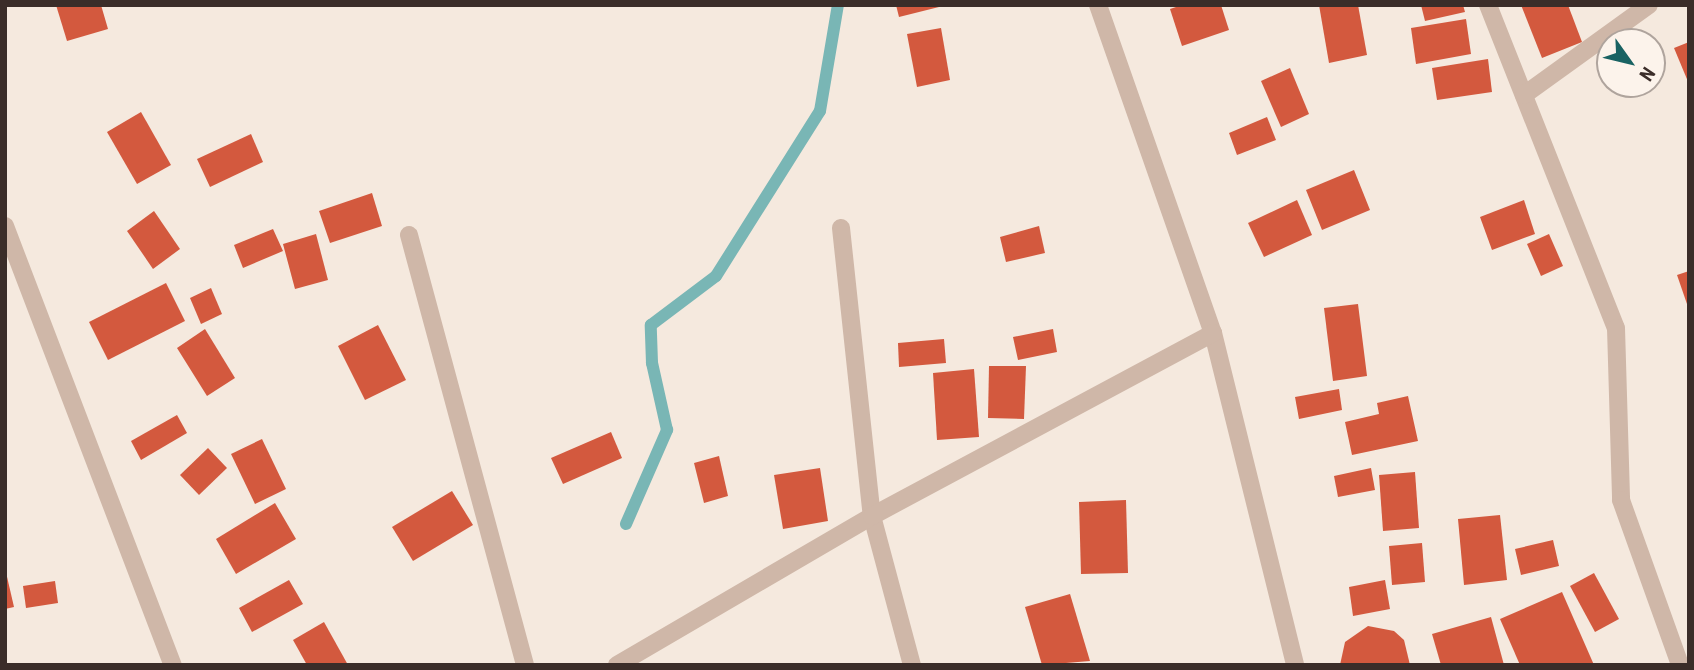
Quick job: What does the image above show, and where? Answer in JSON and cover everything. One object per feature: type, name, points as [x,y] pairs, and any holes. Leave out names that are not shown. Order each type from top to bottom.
[{"type":"street","points":[[1098,5],[1213,333],[1295,665]]},
{"type":"street","points":[[1488,5],[1616,328],[1621,500],[1680,665]]},
{"type":"street","points":[[1524,95],[1649,5]]},
{"type":"street","points":[[5,226],[173,665]]},
{"type":"street","points":[[841,228],[872,516],[912,665]]},
{"type":"street","points":[[409,235],[525,665]]},
{"type":"street","points":[[617,665],[872,516],[1213,333]]},
{"type":"building","points":[[56,5],[101,5],[108,29],[67,41]]},
{"type":"building","points":[[896,5],[943,5],[943,6],[899,17]]},
{"type":"building","points":[[1182,5],[1221,5],[1229,30],[1182,46],[1170,9]]},
{"type":"building","points":[[1319,5],[1358,5],[1367,55],[1329,63]]},
{"type":"building","points":[[1421,5],[1463,5],[1465,12],[1425,21]]},
{"type":"building","points":[[1521,5],[1568,5],[1582,42],[1542,58]]},
{"type":"building","points":[[1466,19],[1471,54],[1416,64],[1411,28]]},
{"type":"building","points":[[941,28],[950,80],[917,87],[907,34]]},
{"type":"building","points":[[1689,42],[1689,84],[1674,48]]},
{"type":"building","points":[[1488,59],[1492,92],[1437,100],[1432,68]]},
{"type":"building","points":[[1290,68],[1309,114],[1281,127],[1261,81]]},
{"type":"building","points":[[141,112],[171,165],[137,184],[107,132]]},
{"type":"building","points":[[1267,117],[1276,140],[1237,155],[1229,133]]},
{"type":"building","points":[[251,134],[263,162],[210,187],[197,159]]},
{"type":"building","points":[[1354,170],[1370,210],[1322,230],[1306,190]]},
{"type":"building","points":[[372,193],[382,226],[330,243],[319,211]]},
{"type":"building","points":[[1297,200],[1312,235],[1264,257],[1248,223]]},
{"type":"building","points":[[1524,200],[1535,234],[1492,250],[1480,217]]},
{"type":"building","points":[[154,211],[180,249],[153,269],[127,231]]},
{"type":"building","points":[[1039,226],[1045,253],[1006,262],[1000,237]]},
{"type":"building","points":[[273,229],[283,251],[243,268],[234,245]]},
{"type":"building","points":[[316,234],[328,280],[295,289],[283,244]]},
{"type":"building","points":[[1549,234],[1563,266],[1541,276],[1527,244]]},
{"type":"building","points":[[1689,271],[1689,307],[1688,307],[1677,275]]},
{"type":"building","points":[[166,283],[185,321],[108,360],[89,322]]},
{"type":"building","points":[[211,288],[222,314],[201,324],[190,298]]},
{"type":"building","points":[[1358,304],[1367,376],[1333,381],[1324,308]]},
{"type":"building","points":[[378,325],[406,380],[365,400],[338,346]]},
{"type":"building","points":[[205,329],[235,378],[207,396],[177,348]]},
{"type":"building","points":[[1053,329],[1057,352],[1018,360],[1013,337]]},
{"type":"building","points":[[944,339],[946,363],[899,367],[898,343]]},
{"type":"building","points":[[989,366],[1026,366],[1024,419],[988,418]]},
{"type":"building","points":[[974,369],[979,437],[937,440],[933,373]]},
{"type":"building","points":[[1339,389],[1342,410],[1299,419],[1295,397]]},
{"type":"building","points":[[1408,396],[1418,441],[1352,455],[1345,422],[1379,414],[1377,403]]},
{"type":"building","points":[[177,415],[187,433],[141,460],[131,441]]},
{"type":"building","points":[[611,432],[622,458],[563,484],[551,458]]},
{"type":"building","points":[[262,439],[286,489],[255,504],[231,454]]},
{"type":"building","points":[[208,448],[227,468],[199,495],[180,475]]},
{"type":"building","points":[[719,456],[728,496],[704,503],[694,463]]},
{"type":"building","points":[[820,468],[828,521],[783,529],[774,475]]},
{"type":"building","points":[[1371,468],[1375,490],[1338,497],[1334,476]]},
{"type":"building","points":[[1415,472],[1419,528],[1383,531],[1379,475]]},
{"type":"building","points":[[452,491],[473,525],[413,561],[392,527]]},
{"type":"building","points":[[1126,500],[1128,573],[1081,574],[1079,502]]},
{"type":"building","points":[[275,503],[296,539],[236,574],[216,539]]},
{"type":"building","points":[[1500,515],[1507,580],[1464,585],[1458,519]]},
{"type":"building","points":[[1553,540],[1559,566],[1521,575],[1515,549]]},
{"type":"building","points":[[1422,543],[1425,582],[1392,585],[1389,546]]},
{"type":"building","points":[[5,568],[14,607],[5,609]]},
{"type":"building","points":[[1594,573],[1619,619],[1595,632],[1570,586]]},
{"type":"building","points":[[289,580],[303,604],[252,632],[239,608]]},
{"type":"building","points":[[1385,580],[1390,609],[1353,616],[1349,587]]},
{"type":"building","points":[[55,581],[58,603],[26,608],[23,586]]},
{"type":"building","points":[[1562,592],[1594,665],[1520,665],[1500,619]]},
{"type":"building","points":[[1070,594],[1090,661],[1042,665],[1025,607]]},
{"type":"building","points":[[1491,617],[1504,665],[1441,665],[1432,634]]},
{"type":"building","points":[[324,622],[348,665],[307,665],[293,640]]},
{"type":"building","points":[[1368,626],[1394,631],[1404,640],[1410,665],[1340,665],[1345,642]]},
{"type":"waterway","points":[[626,524],[667,430],[652,363],[651,325],[716,276],[820,111],[838,5]]}]
